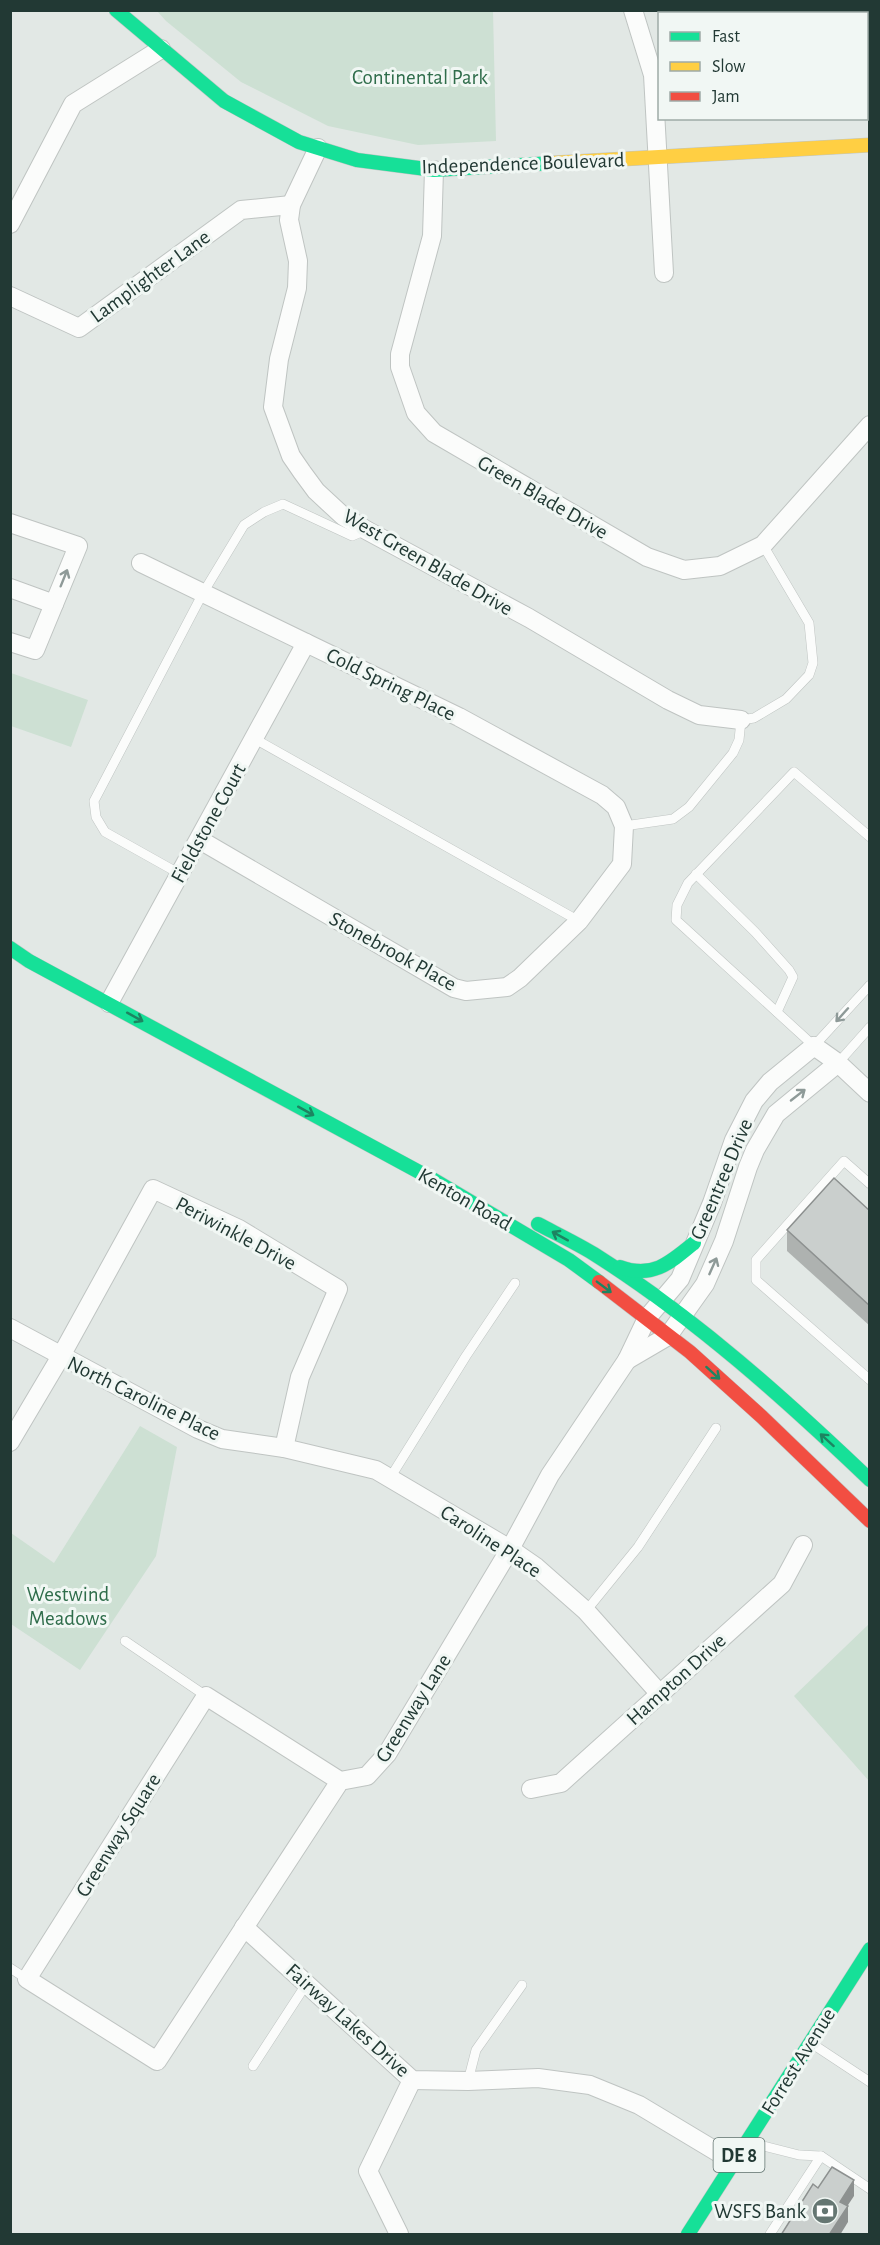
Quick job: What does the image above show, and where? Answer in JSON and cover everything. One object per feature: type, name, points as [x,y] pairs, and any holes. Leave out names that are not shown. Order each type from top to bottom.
[{"type":"main road","name":"Independence Boulevard","points":[[116,10],[224,100],[299,142],[357,160],[434,170],[870,145]]},
{"type":"main road","name":"Kenton Road","points":[[10,947],[29,961],[112,998],[499,1202]]},
{"type":"main road","name":"Kenton Road","points":[[112,998],[434,1180],[569,1260],[690,1352],[762,1417],[870,1521]]},
{"type":"main road","name":"Kenton Road","points":[[530,1220],[593,1254],[682,1316],[762,1382],[870,1480]]},
{"type":"main road","points":[[593,1254],[630,1272],[651,1272],[669,1264],[694,1243]]},
{"type":"main road","name":"Forrest Avenue","points":[[688,2235],[870,1948]]},
{"type":"street","points":[[633,10],[653,75],[664,273]]},
{"type":"street","points":[[10,224],[73,105],[161,49]]},
{"type":"street","name":"West Green Blade Drive","points":[[318,148],[291,205],[289,220],[298,261],[297,288],[279,359],[273,407],[291,456],[316,491],[343,516],[366,530],[529,618],[668,700],[699,715],[741,720]]},
{"type":"street","name":"Green Blade Drive","points":[[434,170],[432,236],[400,354],[400,367],[416,413],[434,433],[647,557],[684,570],[720,566],[763,545],[870,425]]},
{"type":"street","name":"Lamplighter Lane","points":[[10,296],[79,328],[241,210],[291,205]]},
{"type":"street","points":[[10,523],[78,546],[35,650],[10,642]]},
{"type":"street","name":"Cold Spring Place","points":[[141,563],[459,717],[602,795],[616,807],[624,826]]},
{"type":"street","points":[[10,588],[54,604]]},
{"type":"street","name":"Fieldstone Court","points":[[112,998],[306,643]]},
{"type":"street","name":"Stonebrook Place","points":[[200,840],[454,988],[466,991],[507,987],[579,921],[622,864],[624,826]]},
{"type":"street","points":[[814,1046],[838,1063],[870,1093]]},
{"type":"street","name":"Greentree Drive","points":[[647,1318],[680,1279],[712,1203],[734,1140],[754,1101],[770,1082],[814,1046]]},
{"type":"street","name":"Greentree Drive","points":[[668,1336],[705,1284],[724,1241],[748,1167],[776,1114],[838,1063]]},
{"type":"street","name":"Periwinkle Drive","points":[[61,1356],[153,1189],[238,1230],[338,1289],[300,1377],[284,1448]]},
{"type":"street","name":"Greenway Lane","points":[[340,1781],[367,1776],[387,1754],[510,1549],[550,1475],[627,1360],[647,1318]]},
{"type":"street","name":"North Caroline Place","points":[[10,1328],[198,1429],[222,1439],[284,1448]]},
{"type":"street","name":"Greenway Lane","points":[[627,1360],[668,1336]]},
{"type":"street","points":[[10,1442],[61,1356]]},
{"type":"street","name":"Caroline Place","points":[[284,1448],[376,1470],[510,1549],[536,1567],[586,1611],[660,1694]]},
{"type":"street","name":"Hampton Drive","points":[[531,1789],[561,1783],[782,1584],[803,1545]]},
{"type":"street","points":[[27,1979],[157,2061],[340,1781],[206,1696]]},
{"type":"street","name":"Greenway Square","points":[[27,1979],[206,1696]]},
{"type":"street","name":"Fairway Lakes Drive","points":[[244,1927],[412,2080],[468,2081],[538,2078],[590,2085],[639,2105],[734,2162]]},
{"type":"street","points":[[399,2235],[368,2171],[412,2080]]},
{"type":"lane","points":[[180,874],[105,832],[96,817],[94,801],[203,593],[244,525],[264,512],[283,504],[352,536],[366,530]]},
{"type":"lane","points":[[624,826],[673,819],[689,807],[733,753],[739,740],[741,720],[754,717],[786,699],[809,675],[813,663],[809,623],[763,545]]},
{"type":"lane","points":[[255,739],[579,921]]},
{"type":"lane","points":[[870,837],[794,772],[688,882],[677,905],[676,920],[814,1046],[870,985]]},
{"type":"lane","points":[[696,874],[755,932],[789,970],[793,977],[777,1012]]},
{"type":"lane","points":[[838,1063],[870,1027]]},
{"type":"lane","points":[[870,1184],[844,1161],[756,1260],[756,1280],[870,1380]]},
{"type":"lane","points":[[390,1478],[466,1356],[515,1283]]},
{"type":"lane","points":[[586,1611],[638,1547],[716,1428]]},
{"type":"lane","points":[[125,1641],[206,1696]]},
{"type":"lane","points":[[10,1968],[27,1979]]},
{"type":"lane","points":[[253,2066],[307,1983]]},
{"type":"lane","points":[[468,2081],[476,2050],[522,1985]]},
{"type":"lane","points":[[810,2043],[870,2082]]},
{"type":"lane","points":[[747,2142],[800,2155],[821,2156],[870,2189]]},
{"type":"lane","points":[[770,2235],[821,2156]]},
{"type":"green space","name":"Continental Park","points":[[157,11],[493,11],[496,141],[418,145],[328,126],[241,82],[166,21]]},
{"type":"green space","points":[[11,673],[88,700],[71,747],[11,726]]},
{"type":"green space","name":"Westwind Meadows","points":[[140,1426],[177,1447],[156,1556],[80,1670],[11,1624],[11,1533],[54,1563]]},
{"type":"green space","points":[[869,1624],[869,1781],[794,1696]]},
{"type":"building","points":[[834,1178],[870,1211],[870,1306],[787,1230]]},
{"type":"building","points":[[832,2167],[854,2180],[840,2202],[848,2206],[829,2235],[781,2235],[813,2184],[818,2188]]},
{"type":"traffic: fast","points":[[116,10],[224,101],[299,142],[357,160],[434,170],[553,163]]},
{"type":"traffic: fast","points":[[10,948],[29,961],[434,1180],[569,1260],[599,1282]]},
{"type":"traffic: fast","points":[[538,1224],[594,1254],[668,1305],[772,1389],[870,1480]]},
{"type":"traffic: fast","points":[[620,1267],[631,1270],[651,1270],[668,1263],[694,1243]]},
{"type":"traffic: fast","points":[[688,2234],[870,1949]]},
{"type":"traffic: slow","points":[[553,163],[870,145]]},
{"type":"traffic: jam","points":[[599,1282],[690,1352],[762,1417],[870,1521]]},
{"type":"place","name":"WSFS Bank","points":[[825,2211]]}]
